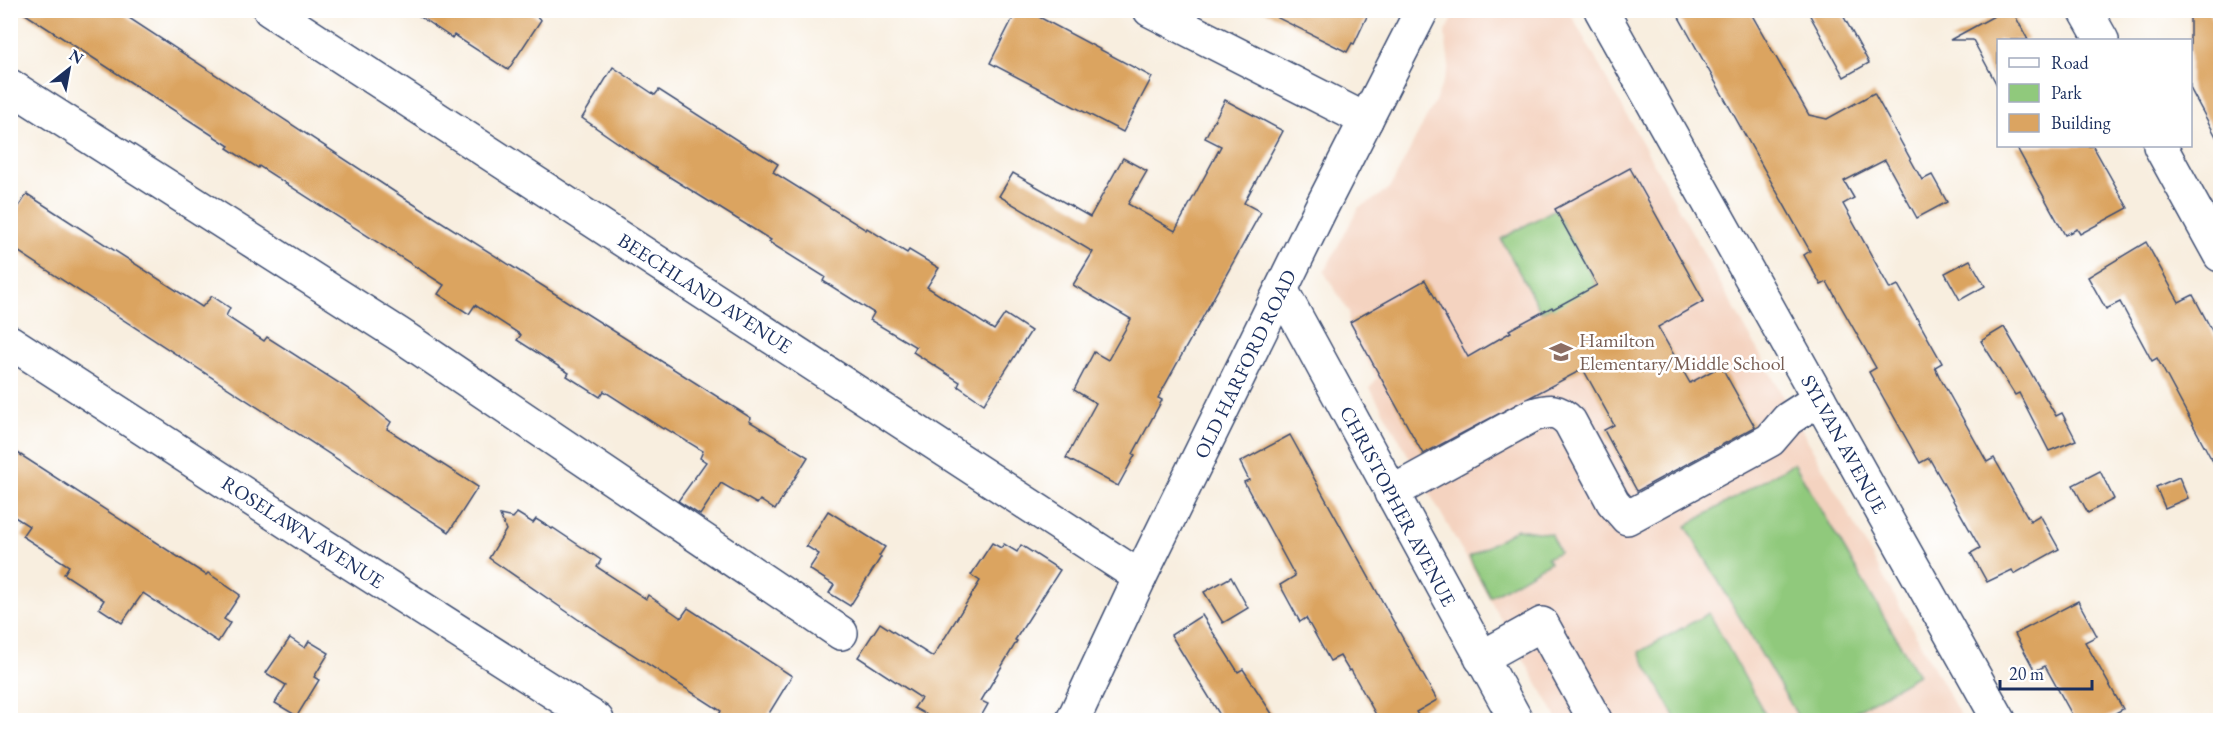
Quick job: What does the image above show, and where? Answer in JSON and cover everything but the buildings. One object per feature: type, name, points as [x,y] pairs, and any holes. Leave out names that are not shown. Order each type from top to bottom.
[{"type":"street","name":"BEECHLAND AVENUE","points":[[270,10],[1140,577]]},
{"type":"street","points":[[1150,10],[1366,120]]},
{"type":"street","name":"OLD HARFORD ROAD","points":[[1073,720],[1140,577],[1422,10]]},
{"type":"street","name":"SYLVAN AVENUE","points":[[1601,10],[2000,720]]},
{"type":"street","points":[[2085,10],[2101,39]]},
{"type":"street","points":[[10,86],[400,335],[841,633]]},
{"type":"street","points":[[2161,147],[2220,255]]},
{"type":"street","name":"CHRISTOPHER AVENUE","points":[[1282,291],[1516,720]]},
{"type":"street","name":"ROSELAWN AVENUE","points":[[10,342],[597,720]]},
{"type":"street","points":[[1392,493],[1533,415],[1552,410],[1561,413],[1570,422],[1613,502],[1627,518],[1770,440],[1788,419],[1819,399]]},
{"type":"street","points":[[1481,658],[1542,624],[1595,720]]},
{"type":"shaded area","name":"Hamilton Elementary/Middle School","points":[[1457,11],[1569,11],[1963,720],[1558,720],[1370,388],[1377,378],[1348,326],[1349,312],[1324,272],[1359,207],[1390,188],[1436,99],[1449,67],[1445,33]]},
{"type":"green space","points":[[1555,209],[1604,299],[1553,309],[1551,307],[1541,312],[1501,239]]},
{"type":"green space","points":[[1794,463],[1918,675],[1840,720],[1800,720],[1686,526]]},
{"type":"green space","points":[[1517,529],[1551,534],[1559,552],[1547,558],[1550,562],[1490,597],[1469,557]]},
{"type":"green space","points":[[1709,613],[1766,716],[1758,720],[1677,720],[1639,652]]},
{"type":"place","name":"Hamilton Elementary/Middle School","points":[[1561,352]]}]
